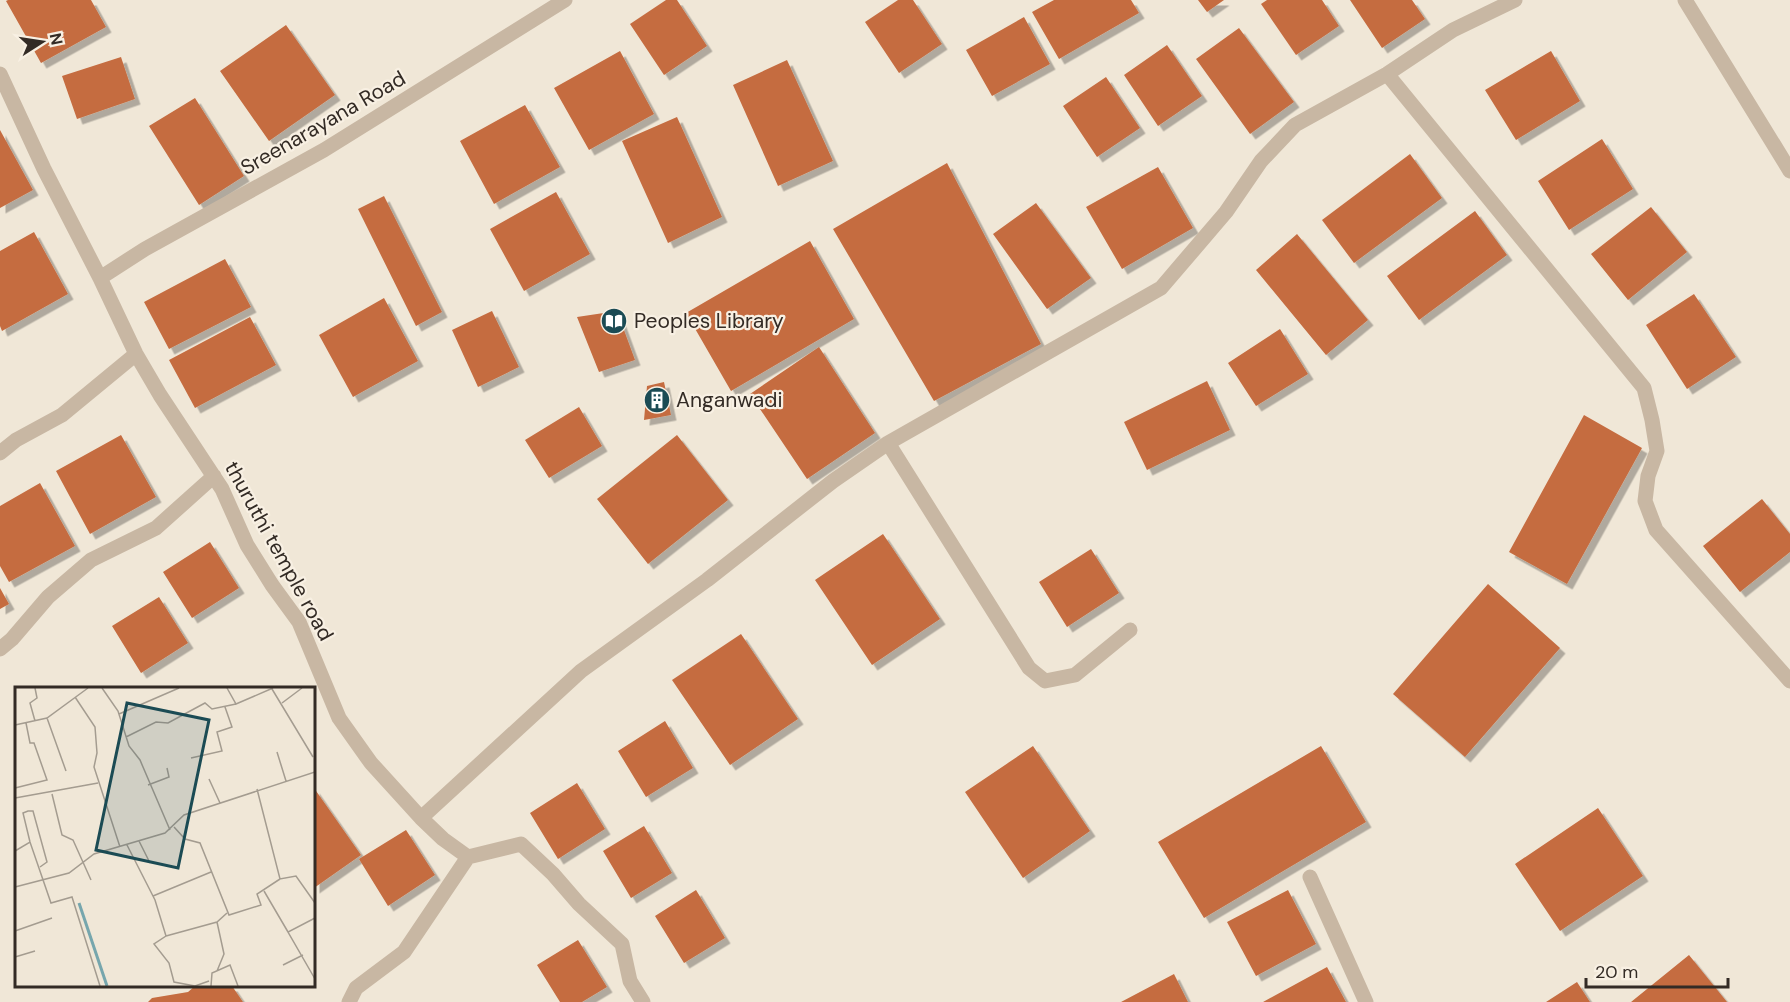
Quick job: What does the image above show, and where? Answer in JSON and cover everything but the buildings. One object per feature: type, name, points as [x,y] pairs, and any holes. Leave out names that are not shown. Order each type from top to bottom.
[{"type":"street","name":"Sreenarayana Road","points":[[100,278],[145,249],[324,150],[565,0]]},
{"type":"street","points":[[421,818],[581,671],[707,580],[833,481],[888,443],[1161,288],[1226,212],[1262,160],[1295,125],[1388,74],[1453,30],[1515,0]]},
{"type":"street","points":[[1685,0],[1790,171]]},
{"type":"street","name":"thuruthi temple road","points":[[0,74],[44,169],[136,354],[222,489],[247,545],[299,622],[339,717],[371,763],[421,818],[443,839],[468,857]]},
{"type":"street","points":[[1388,74],[1644,388],[1657,451],[1648,476],[1645,501],[1656,530],[1790,681]]},
{"type":"street","points":[[0,453],[16,440],[62,415],[136,354]]},
{"type":"street","points":[[888,443],[1029,668],[1045,681],[1075,675],[1130,630]]},
{"type":"street","points":[[0,649],[12,639],[48,597],[92,560],[156,528],[214,476]]},
{"type":"street","points":[[349,1002],[356,988],[404,952],[468,857],[521,844],[553,874],[579,904],[622,944],[630,981],[643,1002]]},
{"type":"street","points":[[1310,877],[1366,1002]]},
{"type":"place","name":"Peoples Library","points":[[614,321]]},
{"type":"place","name":"Anganwadi","points":[[657,400]]}]
